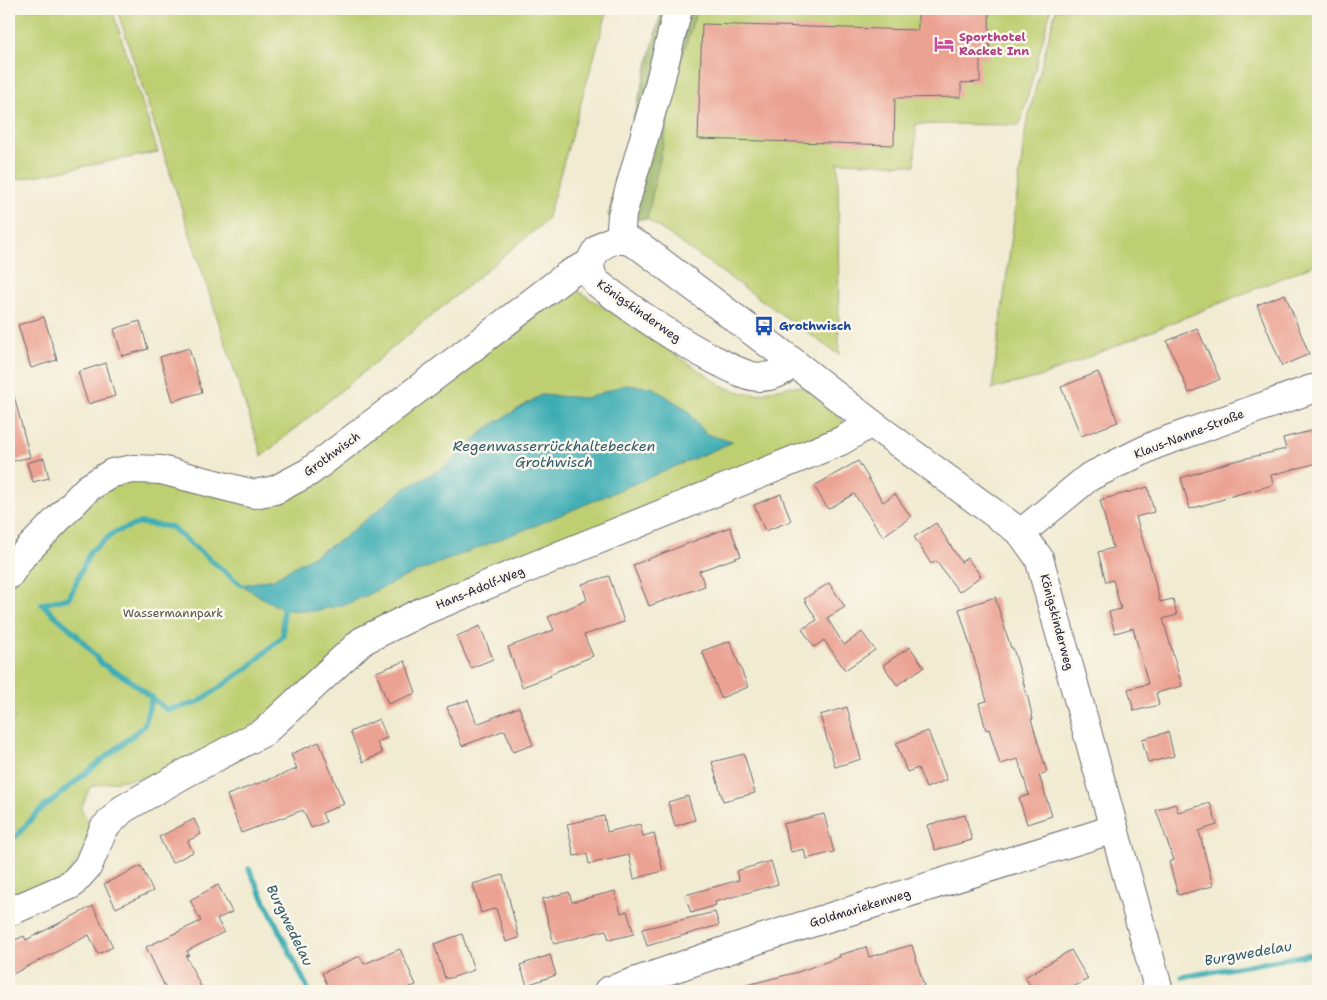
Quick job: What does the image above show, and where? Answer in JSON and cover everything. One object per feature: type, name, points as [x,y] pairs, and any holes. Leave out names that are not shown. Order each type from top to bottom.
[{"type":"street","points":[[620,240],[622,215],[658,89],[678,9]]},
{"type":"street","name":"Königskinderweg","points":[[793,362],[788,368],[772,376],[759,377],[747,375],[676,338],[596,283],[589,271],[589,264],[594,253],[609,243],[620,240],[627,240],[641,247],[793,362],[871,423],[1021,533],[1039,558],[1159,991]]},
{"type":"street","name":"Grothwisch","points":[[9,575],[22,556],[88,488],[112,473],[134,469],[162,470],[254,494],[275,490],[309,472],[569,274],[589,264]]},
{"type":"street","name":"Klaus-Nanne-Straße","points":[[1021,533],[1088,477],[1157,444],[1312,389],[1318,389]]},
{"type":"street","name":"Hans-Adolf-Weg","points":[[9,912],[71,884],[88,866],[104,828],[123,809],[186,772],[264,732],[362,641],[423,611],[841,441],[871,423]]},
{"type":"street","name":"Goldmariekenweg","points":[[608,991],[762,938],[1114,829]]},
{"type":"green space","points":[[9,9],[112,9],[158,152],[9,181]]},
{"type":"green space","points":[[117,9],[608,9],[547,220],[262,456]]},
{"type":"green space","points":[[662,9],[697,9],[681,60],[647,219],[623,220],[608,216]]},
{"type":"green space","points":[[697,9],[1051,9],[1020,125],[916,124],[915,165],[838,162],[839,355],[647,219],[681,60]]},
{"type":"green space","points":[[1056,9],[1318,9],[1318,263],[1040,377],[992,389],[1026,126]]},
{"type":"green space","name":"Wassermannpark","points":[[568,284],[726,388],[757,394],[791,386],[804,387],[840,415],[845,426],[362,635],[258,726],[155,776],[90,787],[81,809],[95,831],[67,878],[9,901],[9,727],[14,718],[9,703],[9,587],[80,508],[117,484],[151,476],[259,494]]},
{"type":"water","name":"Regenwasserrückhaltebecken Grothwisch","points":[[623,385],[652,387],[686,409],[706,434],[733,442],[544,522],[409,575],[350,603],[315,611],[283,610],[241,585],[273,579],[342,539],[404,489],[445,467],[488,427],[541,395],[588,398]]},
{"type":"building","points":[[918,9],[989,9],[990,58],[980,58],[980,82],[961,83],[961,97],[895,98],[894,145],[698,139],[702,24],[918,30]]},
{"type":"building","points":[[1285,294],[1309,354],[1282,366],[1257,305]]},
{"type":"building","points":[[44,317],[57,360],[31,368],[18,325]]},
{"type":"building","points":[[140,321],[148,349],[122,356],[114,329]]},
{"type":"building","points":[[1197,328],[1220,379],[1189,393],[1167,341]]},
{"type":"building","points":[[189,348],[202,392],[173,401],[160,357]]},
{"type":"building","points":[[106,363],[115,396],[88,404],[78,372]]},
{"type":"building","points":[[1098,372],[1118,422],[1081,436],[1061,387]]},
{"type":"building","points":[[9,396],[14,396],[30,457],[9,462]]},
{"type":"building","points":[[1318,429],[1318,463],[1271,475],[1273,485],[1190,509],[1181,478],[1230,462],[1286,449],[1283,438]]},
{"type":"building","points":[[44,458],[49,478],[33,482],[27,463]]},
{"type":"building","points":[[858,461],[883,502],[895,494],[911,517],[883,536],[854,494],[828,509],[814,486]]},
{"type":"building","points":[[1148,487],[1154,512],[1136,517],[1160,602],[1173,599],[1177,615],[1163,619],[1182,686],[1156,693],[1159,705],[1134,711],[1128,689],[1148,684],[1133,628],[1115,633],[1109,612],[1121,609],[1113,580],[1106,582],[1098,552],[1113,548],[1100,500]]},
{"type":"building","points":[[781,494],[791,521],[765,531],[754,505]]},
{"type":"building","points":[[936,523],[961,562],[967,558],[981,576],[959,592],[936,561],[931,564],[914,537]]},
{"type":"building","points":[[730,527],[741,556],[699,571],[705,586],[649,606],[633,565]]},
{"type":"building","points":[[609,576],[624,622],[584,635],[593,656],[550,674],[551,676],[522,687],[508,647],[554,630],[548,617],[587,600],[582,584]]},
{"type":"building","points":[[829,583],[845,607],[827,618],[844,645],[862,632],[875,650],[845,670],[824,640],[814,647],[802,629],[817,620],[804,599]]},
{"type":"building","points":[[995,597],[1028,698],[1033,719],[1031,719],[1047,772],[1039,775],[1052,816],[1027,824],[1019,798],[1029,795],[1018,759],[1000,764],[989,729],[986,730],[979,703],[987,701],[959,609]]},
{"type":"building","points":[[480,626],[493,659],[471,668],[457,636]]},
{"type":"building","points":[[730,641],[748,687],[721,698],[702,651]]},
{"type":"building","points":[[910,647],[924,667],[897,685],[883,665]]},
{"type":"building","points":[[405,661],[416,693],[388,704],[376,672]]},
{"type":"building","points":[[468,700],[477,724],[519,707],[533,745],[513,752],[505,730],[462,746],[447,707]]},
{"type":"building","points":[[847,707],[861,759],[835,767],[820,715]]},
{"type":"building","points":[[379,719],[387,738],[377,742],[382,753],[363,762],[350,732]]},
{"type":"building","points":[[928,731],[947,780],[926,788],[918,768],[907,772],[896,743]]},
{"type":"building","points":[[1168,732],[1174,756],[1148,763],[1142,739]]},
{"type":"building","points":[[319,742],[344,804],[322,813],[326,822],[311,828],[303,810],[241,833],[227,795],[297,769],[291,754]]},
{"type":"building","points":[[744,754],[755,793],[723,801],[712,762]]},
{"type":"building","points":[[688,796],[695,820],[675,826],[668,802]]},
{"type":"building","points":[[1210,803],[1217,825],[1199,831],[1213,886],[1178,895],[1169,862],[1174,860],[1156,810],[1175,804],[1178,812]]},
{"type":"building","points":[[824,814],[834,852],[806,859],[804,849],[791,852],[783,824]]},
{"type":"building","points":[[965,815],[972,840],[935,850],[927,825]]},
{"type":"building","points":[[604,816],[607,832],[640,824],[643,836],[654,833],[663,871],[634,879],[629,855],[589,864],[587,854],[574,856],[567,824]]},
{"type":"building","points":[[194,819],[201,834],[188,841],[193,852],[172,863],[159,837]]},
{"type":"building","points":[[771,861],[778,884],[715,902],[716,905],[691,913],[685,895],[739,880],[736,871]]},
{"type":"building","points":[[141,866],[153,891],[116,908],[104,884]]},
{"type":"building","points":[[503,875],[519,938],[506,942],[496,908],[481,913],[473,884]]},
{"type":"building","points":[[218,885],[232,912],[217,919],[224,932],[187,951],[189,955],[186,956],[203,991],[167,991],[146,947],[201,921],[190,900]]},
{"type":"building","points":[[615,891],[621,913],[627,911],[634,934],[609,940],[606,930],[554,944],[542,899],[569,892],[572,902]]},
{"type":"building","points":[[93,906],[113,947],[98,954],[89,935],[9,976],[9,943],[24,936],[26,940]]},
{"type":"building","points":[[715,912],[719,925],[647,946],[642,929]]},
{"type":"building","points":[[462,934],[474,970],[451,978],[445,978],[434,944]]},
{"type":"building","points":[[912,945],[924,986],[906,991],[743,991],[743,986],[798,972],[840,957],[839,955],[866,947],[869,957]]},
{"type":"building","points":[[400,949],[416,985],[401,991],[330,991],[322,973],[360,956],[364,964]]},
{"type":"building","points":[[1071,950],[1088,979],[1066,991],[1033,991],[1025,977]]},
{"type":"building","points":[[550,955],[556,975],[527,985],[520,965]]},
{"type":"waterway","points":[[42,604],[69,598],[90,552],[115,532],[140,523],[171,527],[241,585]]},
{"type":"waterway","name":"Burgwedelau","points":[[42,604],[76,634],[102,664],[128,679],[167,710],[197,703],[249,667],[283,636],[283,610]]},
{"type":"waterway","points":[[9,844],[38,812],[144,726],[152,697]]},
{"type":"waterway","name":"Burgwedelau","points":[[249,869],[309,991]]},
{"type":"waterway","name":"Burgwedelau","points":[[1182,977],[1318,953]]},
{"type":"place","name":"Sporthotel Racket Inn","points":[[944,44]]},
{"type":"place","name":"Grothwisch","points":[[764,326]]}]
